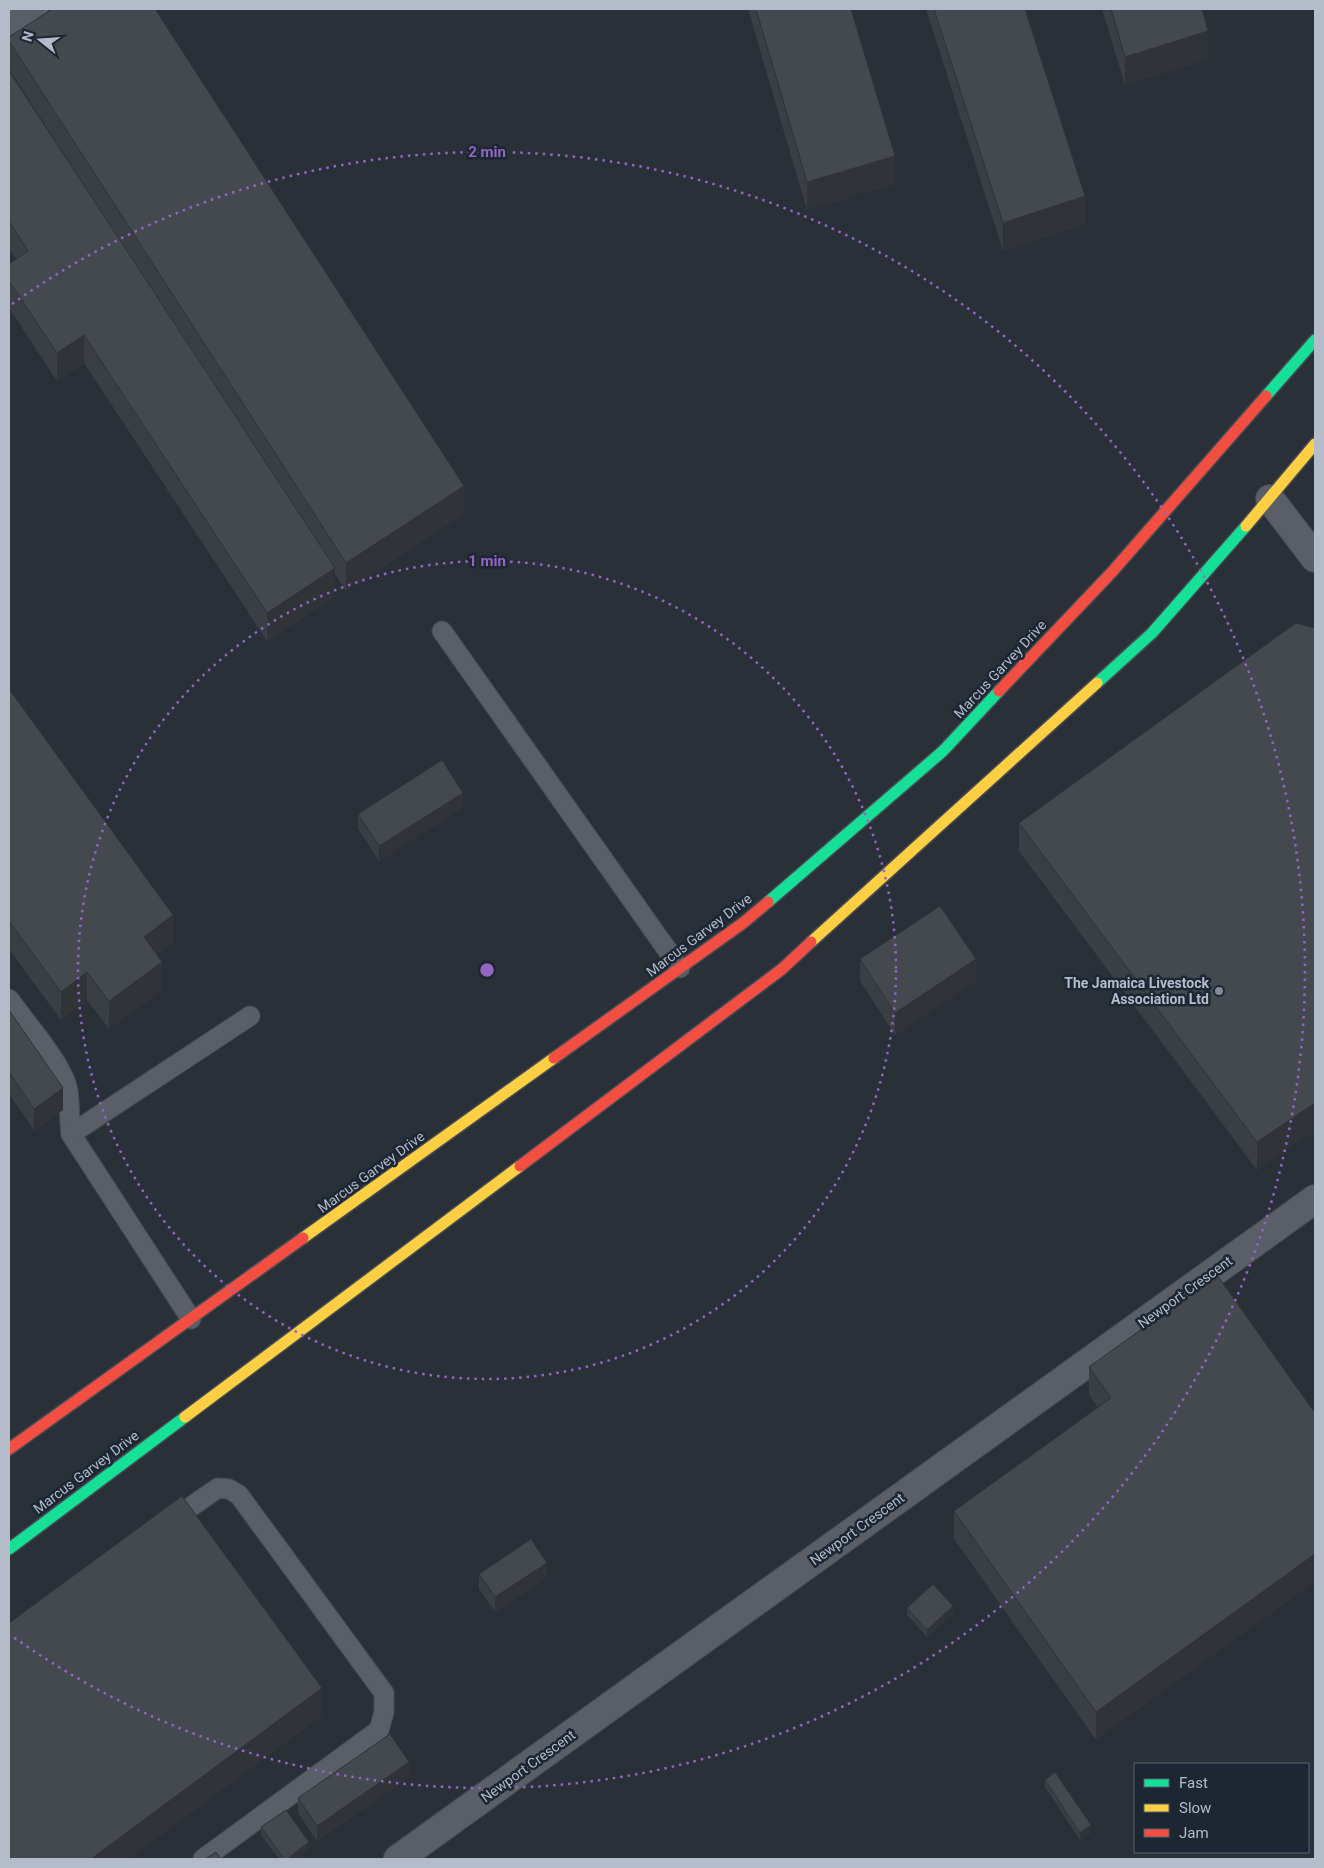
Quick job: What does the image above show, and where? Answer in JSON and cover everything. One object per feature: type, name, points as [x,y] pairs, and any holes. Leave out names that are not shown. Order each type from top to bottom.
[{"type":"highway","name":"Marcus Garvey Drive","points":[[9,1450],[743,922],[943,751],[1112,572],[1315,340]]},
{"type":"highway","name":"Marcus Garvey Drive","points":[[9,1549],[782,969],[1152,633],[1270,499],[1315,444]]},
{"type":"street","points":[[9,25],[34,9]]},
{"type":"street","points":[[1270,499],[1315,558]]},
{"type":"street","name":"Newport Crescent","points":[[398,1859],[1315,1199]]},
{"type":"lane","points":[[442,631],[680,968]]},
{"type":"lane","points":[[9,999],[59,1066],[68,1090],[68,1114],[71,1134],[191,1319]]},
{"type":"lane","points":[[71,1134],[250,1016]]},
{"type":"lane","points":[[153,1533],[218,1488],[229,1489],[239,1495],[384,1693],[384,1712],[379,1730],[203,1859]]},
{"type":"building","points":[[52,9],[155,9],[464,486],[346,563],[9,41],[9,37]]},
{"type":"building","points":[[756,9],[851,9],[895,156],[807,182]]},
{"type":"building","points":[[934,9],[1025,9],[1085,196],[1003,223]]},
{"type":"building","points":[[1111,9],[1202,9],[1208,31],[1125,57]]},
{"type":"building","points":[[9,71],[335,568],[267,613],[84,335],[57,353],[9,281],[9,264],[28,251],[9,221]]},
{"type":"building","name":"The Jamaica Livestock Association Ltd","points":[[1296,623],[1315,628],[1315,1103],[1257,1142],[1019,823]]},
{"type":"building","points":[[9,689],[173,915],[144,937],[162,962],[109,1001],[87,972],[61,992],[9,921]]},
{"type":"building","points":[[442,760],[463,793],[379,846],[358,814]]},
{"type":"building","points":[[940,906],[976,959],[895,1013],[860,959]]},
{"type":"building","points":[[9,1010],[63,1088],[34,1109],[9,1072]]},
{"type":"building","points":[[1217,1275],[1315,1413],[1315,1554],[1096,1712],[954,1511],[1111,1398],[1089,1367]]},
{"type":"building","points":[[182,1496],[322,1688],[91,1859],[9,1859],[9,1623]]},
{"type":"building","points":[[531,1539],[547,1563],[495,1597],[479,1574]]},
{"type":"building","points":[[933,1584],[953,1606],[927,1630],[907,1608]]},
{"type":"building","points":[[390,1734],[409,1762],[317,1826],[298,1798]]},
{"type":"building","points":[[1055,1772],[1091,1825],[1080,1833],[1045,1780]]},
{"type":"building","points":[[286,1810],[309,1842],[287,1859],[284,1859],[261,1827]]},
{"type":"building","points":[[216,1852],[221,1859],[205,1859]]},
{"type":"traffic: fast","points":[[1266,396],[1315,340]]},
{"type":"traffic: fast","points":[[1097,683],[1152,633],[1246,526]]},
{"type":"traffic: fast","points":[[768,902],[943,751],[999,691]]},
{"type":"traffic: fast","points":[[9,1549],[185,1417]]},
{"type":"traffic: slow","points":[[1246,526],[1315,444]]},
{"type":"traffic: slow","points":[[811,942],[1097,683]]},
{"type":"traffic: slow","points":[[303,1238],[554,1058]]},
{"type":"traffic: slow","points":[[185,1417],[520,1166]]},
{"type":"traffic: jam","points":[[999,691],[1112,572],[1266,396]]},
{"type":"traffic: jam","points":[[554,1058],[743,923],[768,902]]},
{"type":"traffic: jam","points":[[520,1166],[782,969],[811,942]]},
{"type":"traffic: jam","points":[[9,1449],[303,1238]]},
{"type":"place","name":"The Jamaica Livestock Association Ltd","points":[[1219,991]]}]
